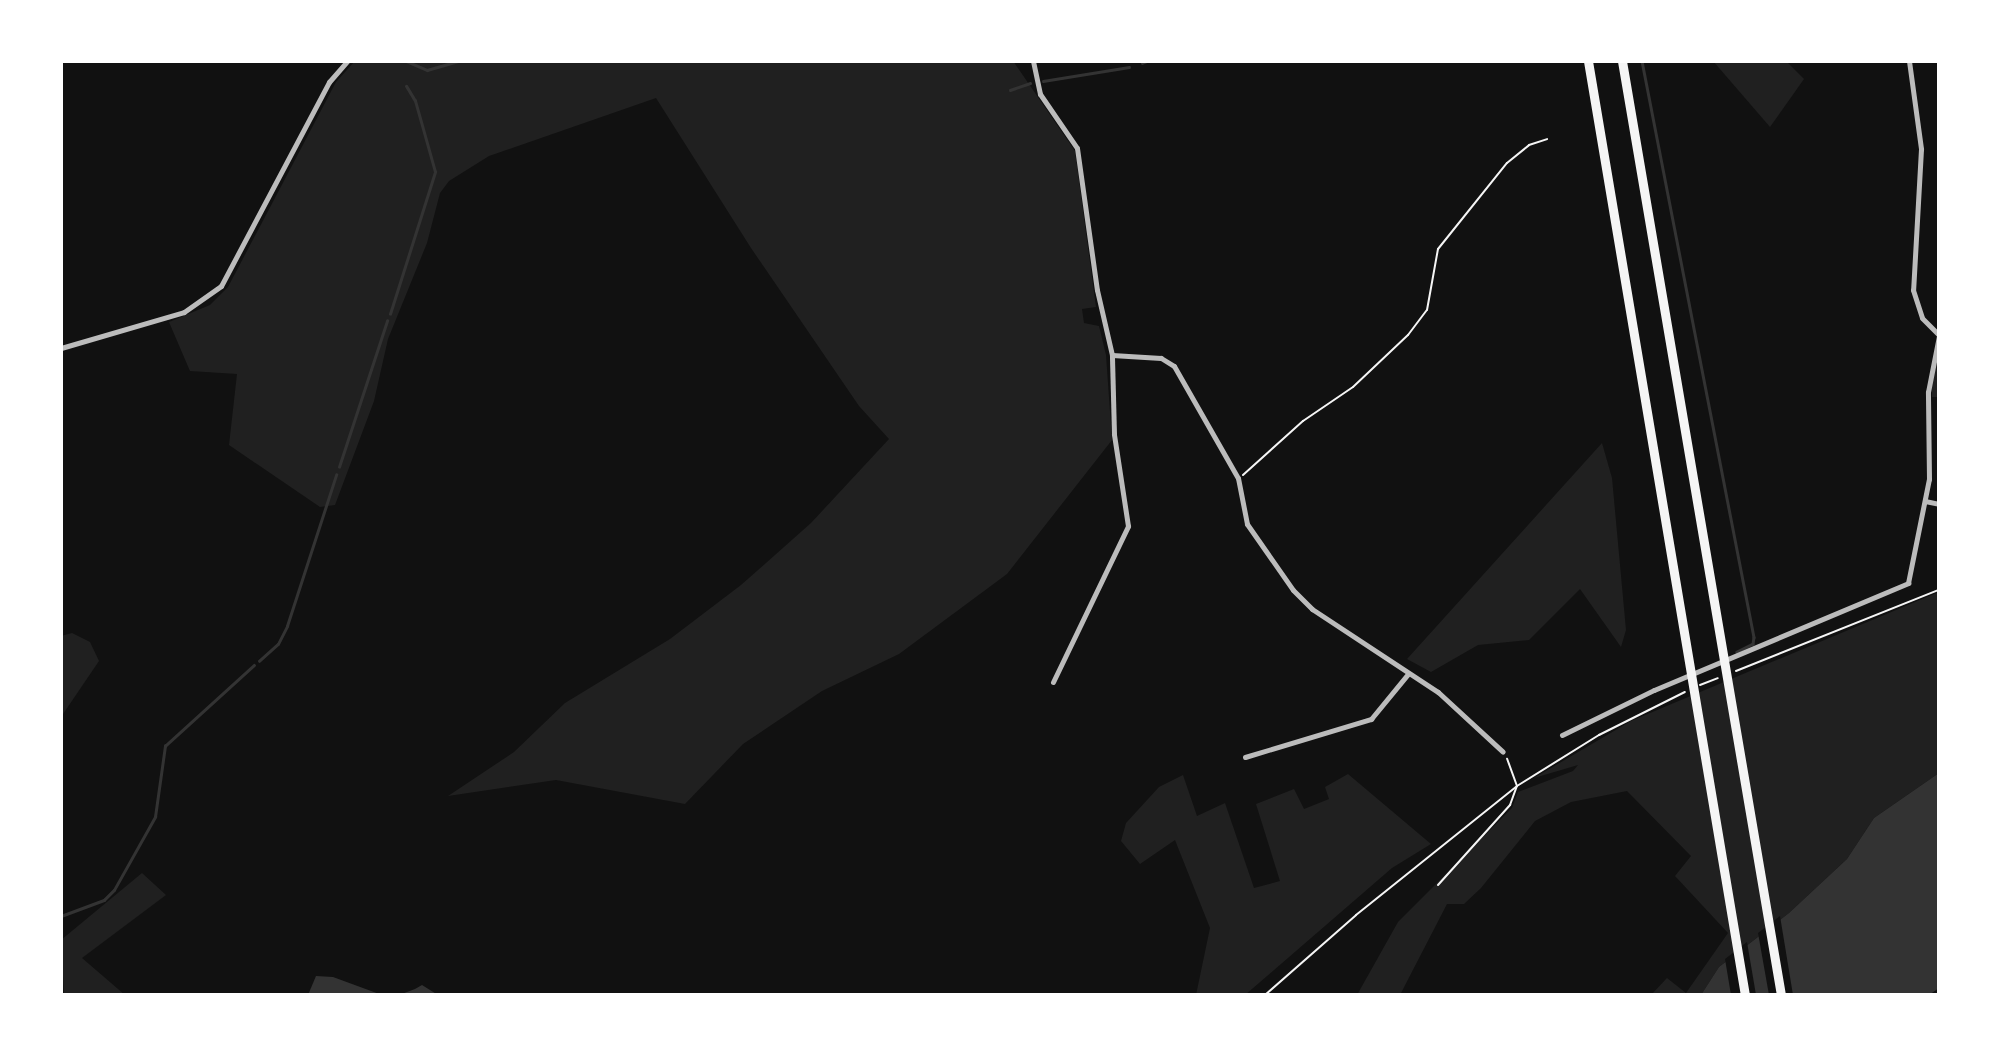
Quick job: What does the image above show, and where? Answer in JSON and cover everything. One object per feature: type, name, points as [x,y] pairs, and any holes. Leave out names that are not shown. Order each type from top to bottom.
[{"type":"highway","points":[[1588,61],[1745,995]]},
{"type":"highway","points":[[1622,61],[1781,995]]},
{"type":"street","points":[[61,348],[184,312],[221,286],[329,82],[347,61]]},
{"type":"street","points":[[1032,61],[1040,94],[1077,148],[1097,290],[1112,355],[1114,434],[1128,526],[1053,682]]},
{"type":"street","points":[[1562,736],[1654,690],[1901,589],[1914,569],[1925,501],[1928,392],[1939,336],[1922,318],[1913,290],[1921,149],[1909,61]]},
{"type":"street","points":[[1112,355],[1161,358],[1174,366],[1238,478],[1247,524],[1293,590],[1312,609],[1455,706],[1503,752]]},
{"type":"street","points":[[1925,501],[1939,504]]},
{"type":"street","points":[[1245,757],[1371,719],[1408,674]]},
{"type":"path","points":[[1238,478],[1303,421],[1353,387],[1408,335],[1427,310],[1438,249],[1507,163],[1529,145],[1547,139]]},
{"type":"path","points":[[1735,671],[1939,590]]},
{"type":"path","points":[[1265,995],[1356,915],[1517,786],[1618,724],[1724,676]]},
{"type":"path","points":[[1438,885],[1508,807],[1517,786],[1503,752]]},
{"type":"shaded area","points":[[355,61],[1013,61],[1075,151],[1096,307],[1082,309],[1084,323],[1099,326],[1106,355],[1112,440],[1007,574],[899,654],[822,691],[743,744],[685,804],[556,780],[448,796],[514,752],[565,703],[670,639],[741,585],[811,523],[889,439],[859,406],[751,248],[656,98],[489,156],[449,181],[440,193],[427,243],[388,339],[374,401],[335,505],[320,507],[229,445],[237,374],[190,371],[169,322],[210,305],[228,287],[336,82]]},
{"type":"shaded area","points":[[1713,61],[1786,61],[1804,79],[1770,127]]},
{"type":"shaded area","points":[[1939,351],[1939,397],[1932,397],[1932,385]]},
{"type":"shaded area","points":[[1602,443],[1612,478],[1626,630],[1621,647],[1580,589],[1529,640],[1478,645],[1431,672],[1407,659]]},
{"type":"shaded area","points":[[1939,592],[1939,773],[1874,818],[1847,859],[1789,913],[1719,967],[1701,995],[1651,995],[1667,978],[1686,993],[1728,933],[1675,876],[1691,856],[1627,791],[1571,802],[1535,821],[1481,888],[1464,904],[1447,904],[1400,995],[1357,995],[1398,922],[1512,808],[1518,792],[1573,771],[1578,765],[1534,778],[1631,721]]},
{"type":"shaded area","points":[[72,633],[90,642],[99,661],[61,717],[61,636]]},
{"type":"shaded area","points":[[1939,773],[1939,988],[1929,995],[1701,995],[1719,967],[1789,913],[1847,859],[1874,818]]},
{"type":"shaded area","points":[[1348,774],[1431,844],[1392,868],[1245,995],[1196,995],[1210,928],[1175,840],[1140,864],[1121,841],[1126,823],[1159,787],[1183,775],[1197,816],[1225,803],[1254,888],[1280,881],[1256,804],[1294,789],[1304,809],[1329,799],[1325,787]]},
{"type":"shaded area","points":[[142,873],[166,895],[82,958],[125,995],[64,995],[61,940]]},
{"type":"shaded area","points":[[316,976],[333,977],[382,995],[308,995]]},
{"type":"shaded area","points":[[422,985],[438,995],[399,995],[415,989]]},
{"type":"pier","points":[[1780,916],[1793,995],[1769,995],[1758,933]]},
{"type":"pier","points":[[1747,942],[1756,995],[1731,995],[1725,959]]},
{"type":"waterway","points":[[406,61],[427,70],[459,61]]},
{"type":"waterway","points":[[1142,63],[1147,61]]},
{"type":"waterway","points":[[1642,61],[1754,637],[1753,644],[1737,652]]},
{"type":"waterway","points":[[1043,81],[1129,67]]},
{"type":"waterway","points":[[1010,90],[1030,83]]},
{"type":"waterway","points":[[390,314],[435,172],[415,101],[406,86]]},
{"type":"waterway","points":[[339,467],[387,321]]},
{"type":"waterway","points":[[259,661],[278,644],[287,626],[336,475]]},
{"type":"waterway","points":[[61,916],[104,900],[114,890],[155,817],[165,746],[254,665]]}]
